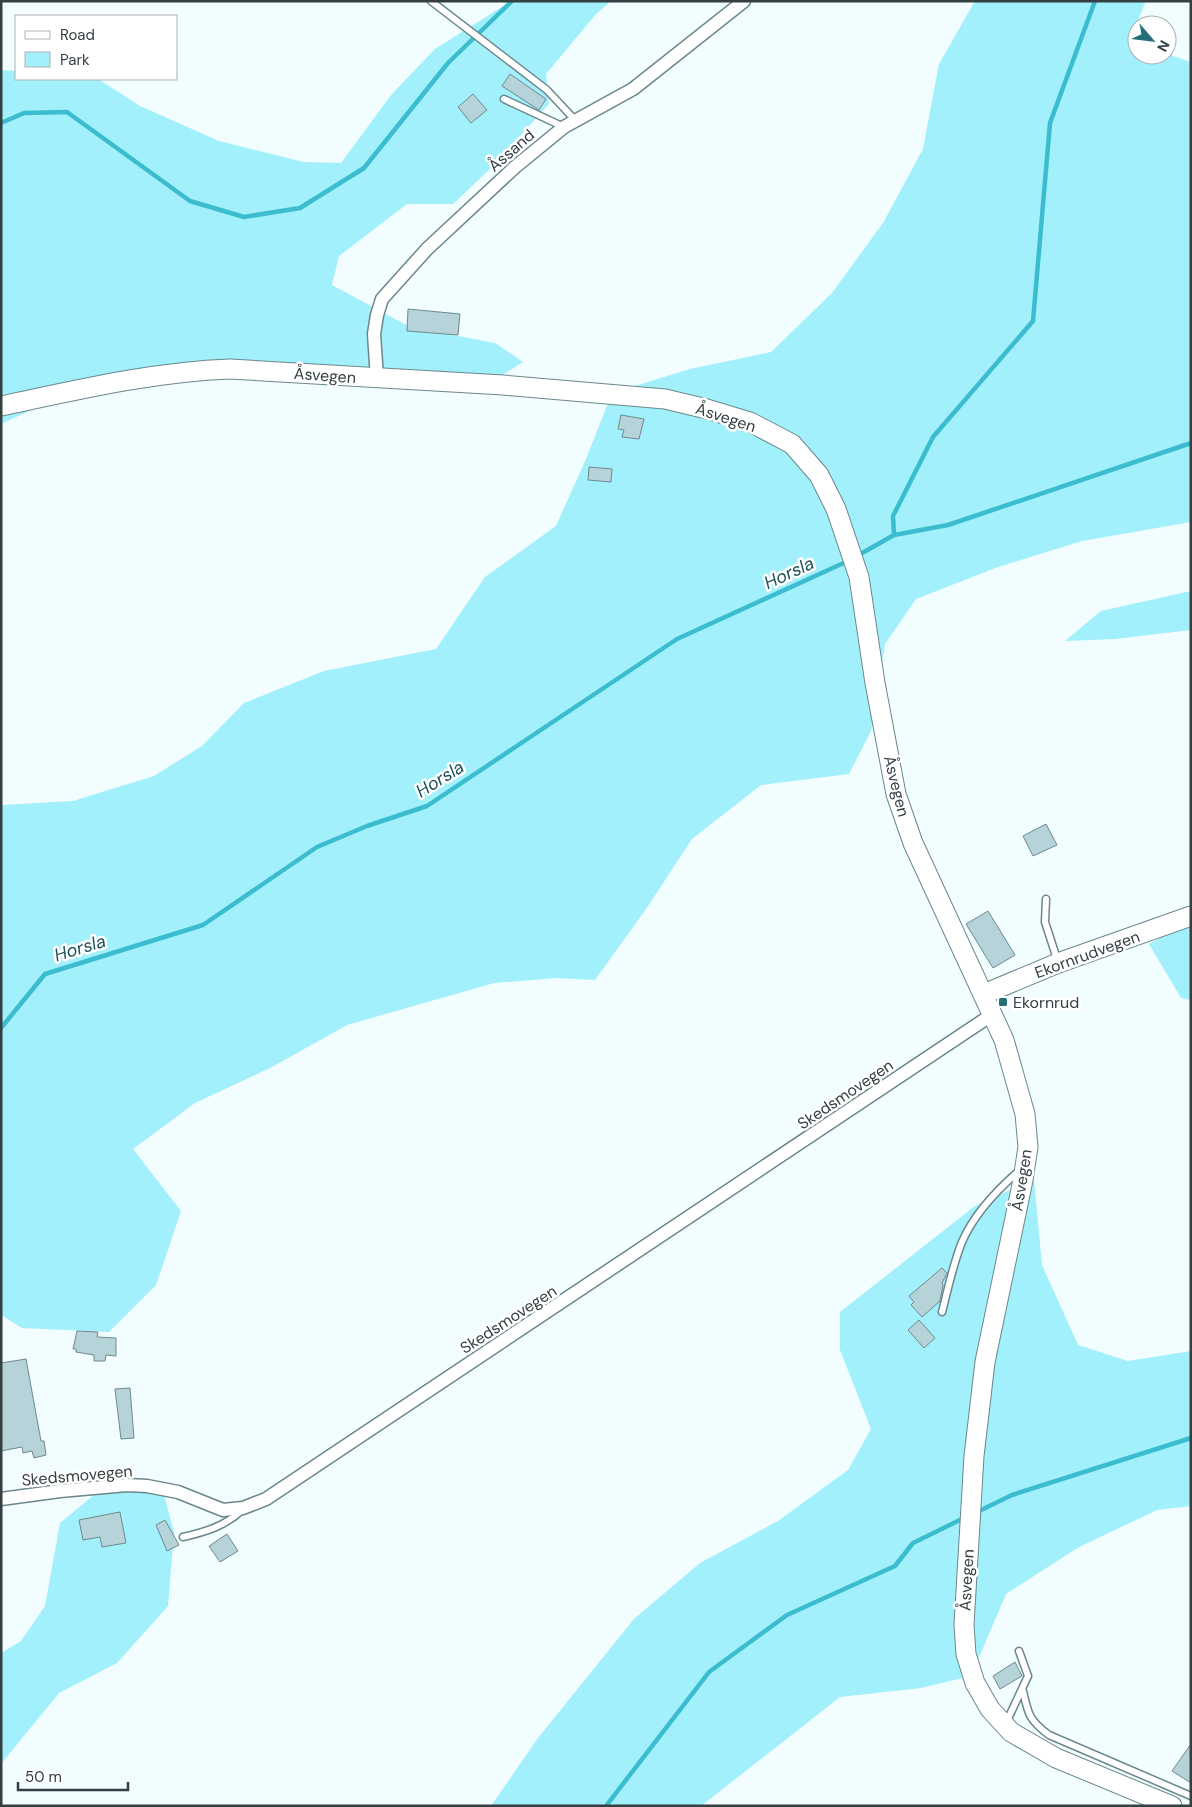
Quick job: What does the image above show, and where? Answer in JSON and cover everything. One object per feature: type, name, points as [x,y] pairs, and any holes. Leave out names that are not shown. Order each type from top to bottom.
[{"type":"main road","name":"Åsvegen","points":[[1,406],[142,377],[188,370],[266,370],[503,385],[665,399],[707,409],[750,422],[792,444],[819,475],[836,509],[848,540],[864,606],[875,683],[896,794],[913,843],[993,1014],[1016,1076],[1025,1114],[1028,1146],[985,1362],[974,1456],[964,1625],[966,1654],[975,1683],[990,1708],[1018,1736],[1056,1758],[1172,1806]]},
{"type":"main road","name":"Ekornrudvegen","points":[[984,994],[1058,963],[1191,916]]},
{"type":"street","name":"Åssand","points":[[377,378],[374,334],[382,299],[427,249],[514,167],[569,123],[594,112],[633,89],[744,1]]},
{"type":"street","name":"Skedsmovegen","points":[[1,1499],[60,1491],[148,1486],[178,1492],[223,1510],[243,1508],[266,1499],[993,1014]]},
{"type":"lane","points":[[431,1],[546,90],[569,123]]},
{"type":"lane","points":[[504,99],[569,123]]},
{"type":"lane","points":[[1046,899],[1045,922],[1058,963]]},
{"type":"lane","points":[[942,1312],[962,1243],[972,1222],[1008,1180],[1025,1166]]},
{"type":"lane","points":[[183,1537],[203,1532],[232,1520],[243,1508]]},
{"type":"lane","points":[[1005,1725],[1023,1691],[1028,1676],[1019,1650]]},
{"type":"lane","points":[[1023,1691],[1028,1715],[1034,1724],[1049,1735],[1191,1796]]},
{"type":"green space","points":[[511,1],[611,1],[596,14],[546,74],[549,104],[491,168],[453,204],[407,204],[339,256],[332,285],[410,327],[495,343],[523,362],[491,382],[238,364],[68,393],[1,424],[1,70],[15,71],[15,80],[100,80],[140,106],[219,141],[304,162],[341,163],[391,95],[435,49]]},
{"type":"green space","points":[[975,1],[1146,1],[1140,15],[1127,15],[1127,65],[1177,65],[1177,57],[1191,62],[1191,522],[1082,541],[998,567],[916,599],[885,644],[871,731],[849,774],[761,785],[692,839],[646,909],[595,980],[557,978],[494,983],[347,1025],[272,1067],[195,1103],[133,1149],[181,1211],[156,1285],[109,1332],[22,1328],[1,1315],[1,805],[73,801],[154,776],[202,746],[244,703],[324,671],[436,649],[485,577],[556,526],[586,459],[612,393],[690,369],[771,352],[832,293],[883,223],[923,149],[939,64]]},
{"type":"green space","points":[[1191,591],[1191,630],[1115,639],[1065,641],[1101,611]]},
{"type":"green space","points":[[1191,922],[1191,1000],[1181,998],[1149,944]]},
{"type":"green space","points":[[1034,1179],[1042,1265],[1078,1345],[1128,1361],[1191,1351],[1191,1506],[1157,1510],[1079,1547],[1006,1594],[971,1676],[921,1688],[840,1697],[701,1806],[491,1806],[538,1738],[634,1619],[700,1563],[778,1521],[848,1470],[871,1429],[840,1350],[840,1312],[975,1206]]},
{"type":"green space","points":[[100,1490],[164,1494],[174,1533],[168,1606],[117,1663],[59,1693],[1,1764],[1,1653],[21,1641],[45,1606],[60,1523]]},
{"type":"building","points":[[510,74],[546,99],[539,110],[502,86]]},
{"type":"building","points":[[473,94],[487,110],[471,123],[458,107]]},
{"type":"building","points":[[408,309],[460,314],[458,335],[407,331]]},
{"type":"building","points":[[621,415],[644,419],[639,439],[622,437],[624,430],[618,429]]},
{"type":"building","points":[[589,467],[612,469],[611,482],[588,480]]},
{"type":"building","points":[[1046,824],[1057,845],[1033,856],[1023,836]]},
{"type":"building","points":[[988,911],[1015,955],[993,968],[966,924]]},
{"type":"building","points":[[942,1268],[947,1273],[942,1283],[940,1301],[922,1317],[911,1305],[914,1302],[909,1296]]},
{"type":"building","points":[[919,1320],[935,1338],[924,1348],[908,1330]]},
{"type":"building","points":[[77,1331],[98,1332],[97,1337],[116,1338],[116,1356],[106,1355],[105,1361],[94,1361],[94,1355],[76,1352],[76,1349],[73,1349]]},
{"type":"building","points":[[26,1359],[41,1441],[44,1441],[46,1455],[34,1458],[32,1451],[23,1453],[22,1447],[1,1451],[1,1363]]},
{"type":"building","points":[[130,1388],[134,1438],[121,1439],[115,1389]]},
{"type":"building","points":[[120,1512],[126,1543],[102,1547],[100,1537],[83,1540],[79,1520]]},
{"type":"building","points":[[165,1520],[179,1545],[167,1551],[156,1525]]},
{"type":"building","points":[[227,1534],[238,1551],[220,1562],[209,1546]]},
{"type":"building","points":[[1015,1662],[1022,1676],[1000,1689],[993,1676]]},
{"type":"building","points":[[1191,1744],[1191,1783],[1172,1771]]},
{"type":"waterway","points":[[1,123],[24,113],[67,112],[190,201],[244,217],[300,208],[364,168],[448,63],[512,1]]},
{"type":"waterway","points":[[894,535],[893,516],[933,437],[1033,321],[1050,123],[1095,1]]},
{"type":"waterway","points":[[857,556],[894,535],[948,525],[1191,443]]},
{"type":"waterway","name":"Horsla","points":[[1,1028],[45,974],[203,925],[317,847],[367,826],[427,806],[677,639],[848,561]]},
{"type":"waterway","points":[[975,1513],[1012,1495],[1191,1438]]},
{"type":"waterway","points":[[606,1806],[709,1672],[787,1615],[895,1566],[913,1543],[966,1517]]},
{"type":"place","name":"Ekornrud","points":[[1003,1002]]}]
